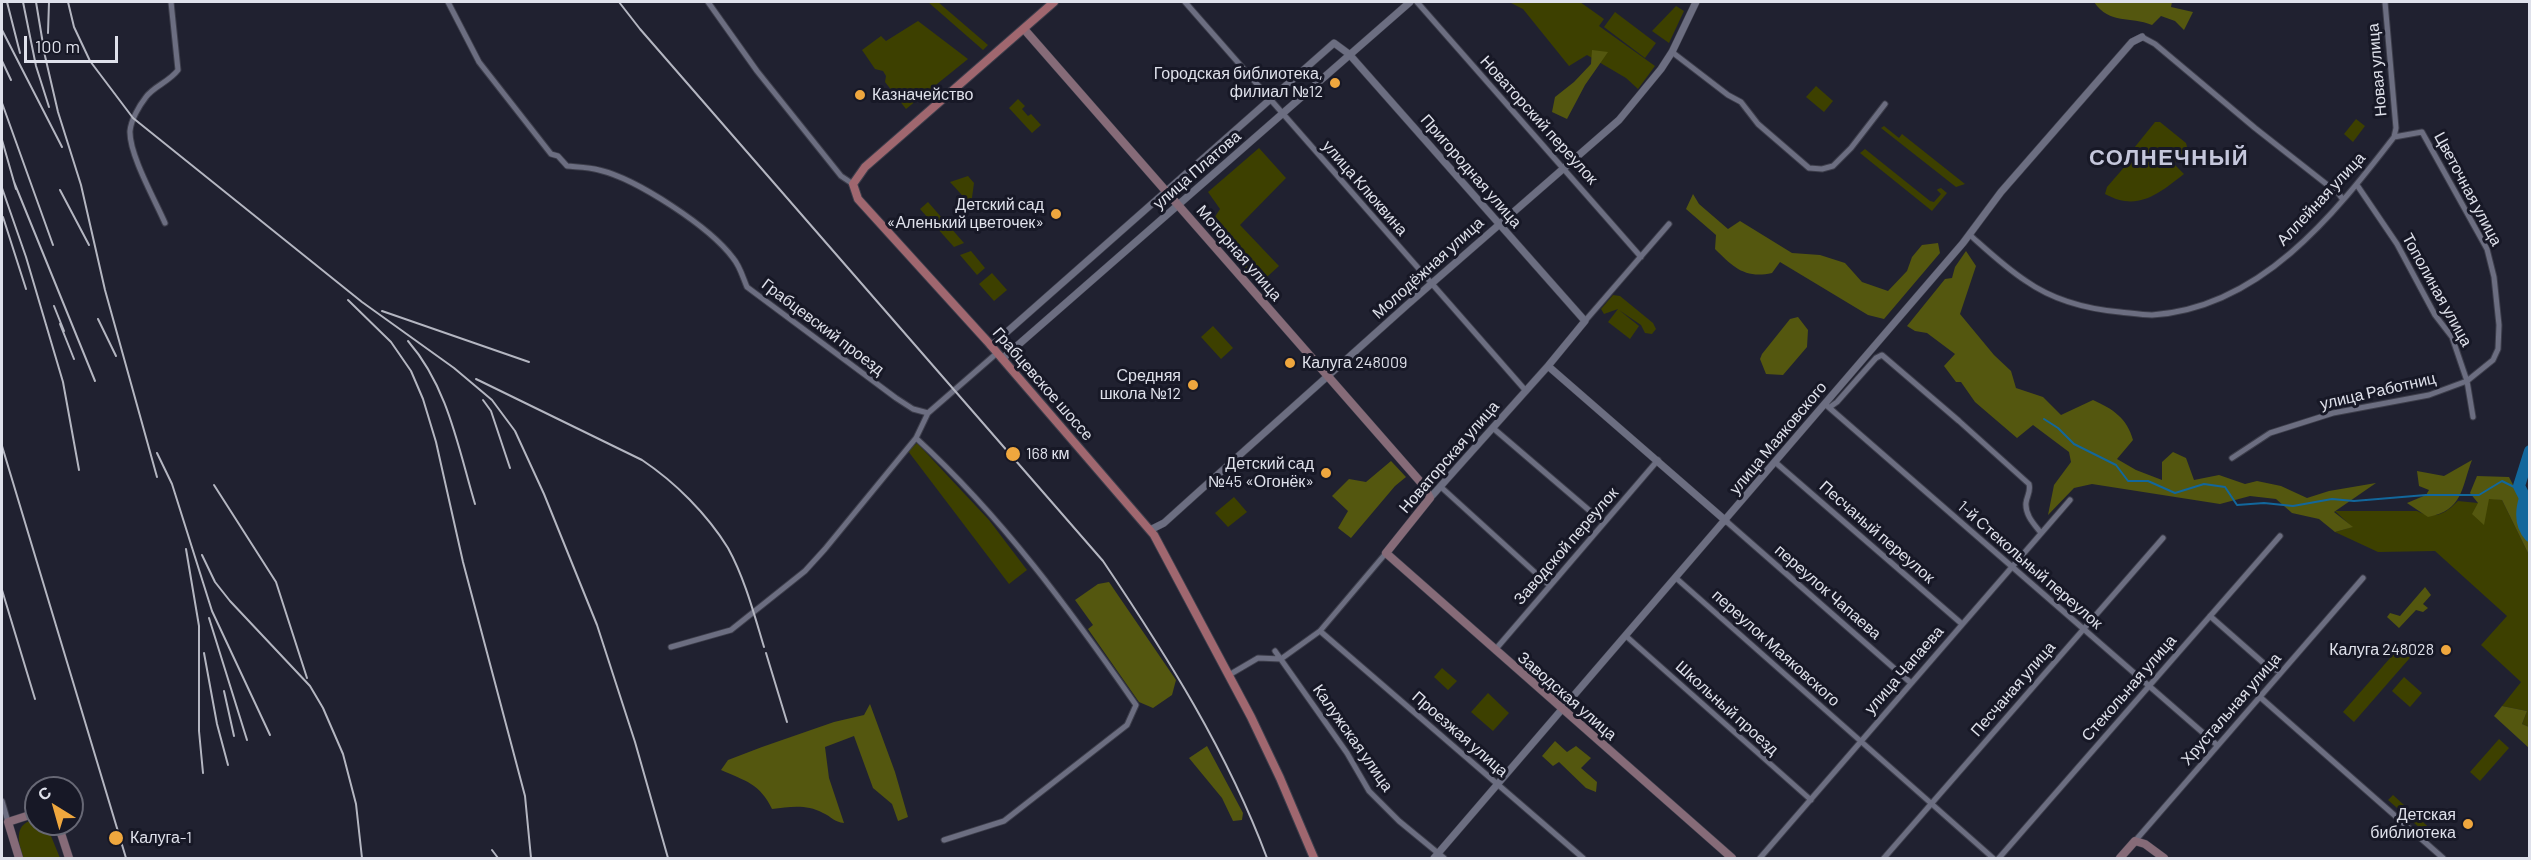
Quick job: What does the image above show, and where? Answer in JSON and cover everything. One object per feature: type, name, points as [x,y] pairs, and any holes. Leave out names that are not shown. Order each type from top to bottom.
[{"type":"main road","points":[[853,184],[865,167],[1054,2]]},
{"type":"main road","name":"Моторная улица","points":[[1024,29],[1415,473],[1430,498]]},
{"type":"main road","name":"Грабцевское шоссе","points":[[853,184],[858,198],[997,353],[1150,530],[1229,675],[1280,778],[1314,858]]},
{"type":"main road","name":"Новаторская улица","points":[[1386,553],[1430,498]]},
{"type":"main road","name":"Заводская улица","points":[[1386,553],[1732,858]]},
{"type":"main road","points":[[18,858],[8,822],[24,817]]},
{"type":"main road","points":[[62,836],[69,858]]},
{"type":"main road","points":[[2135,841],[2145,844],[2164,858]]},
{"type":"main road","name":"Хрустальная улица","points":[[2120,858],[2135,841]]},
{"type":"street","points":[[165,223],[141,170],[130,130],[133,118],[147,96],[170,80],[178,70],[171,2]]},
{"type":"street","name":"Грабцевский проезд","points":[[448,2],[479,62],[551,154],[558,156],[567,166],[599,170],[627,180],[668,204],[719,242],[735,260],[747,287],[874,382],[913,409],[928,413]]},
{"type":"street","points":[[708,2],[797,121],[841,176],[853,184]]},
{"type":"street","name":"улица Клюквина","points":[[1185,2],[1526,391]]},
{"type":"street","name":"улица Платова","points":[[997,353],[1178,204],[1410,2]]},
{"type":"street","name":"Новаторский переулок","points":[[1417,2],[1641,257]]},
{"type":"street","name":"Молодёжная улица","points":[[1150,530],[1164,523],[1328,375],[1619,120],[1655,77],[1672,52],[1696,2]]},
{"type":"street","name":"Новая улица","points":[[2385,2],[2396,128],[2394,137]]},
{"type":"street","points":[[2142,37],[2155,44],[2255,128],[2339,194],[2343,200]]},
{"type":"street","name":"улица Маяковского","points":[[1438,857],[1775,462],[1828,405],[1970,235],[2001,192],[2132,42],[2142,37]]},
{"type":"street","name":"улица Платова","points":[[997,353],[1168,192],[1334,43]]},
{"type":"street","name":"Пригородная улица","points":[[1334,43],[1349,54],[1585,321]]},
{"type":"street","points":[[1672,52],[1728,96],[1741,102],[1758,124],[1809,168],[1822,169],[1833,166],[1851,148],[1885,104]]},
{"type":"street","name":"Цветочная улица","points":[[2394,137],[2422,132],[2487,249],[2494,278],[2499,325],[2498,349],[2493,360],[2467,381]]},
{"type":"street","name":"Аллейная улица","points":[[1970,235],[2026,281],[2058,298],[2103,311],[2151,315],[2218,300],[2273,268],[2296,249],[2357,185],[2394,137]]},
{"type":"street","name":"Тополиная улица","points":[[2357,185],[2397,244],[2434,315],[2452,337],[2467,381],[2473,417]]},
{"type":"street","name":"Новаторская улица","points":[[1430,498],[1548,366],[1668,224]]},
{"type":"street","points":[[671,646],[731,630],[805,571],[916,438],[928,413],[997,353]]},
{"type":"street","points":[[1828,405],[1837,402],[1876,358],[1882,355],[1959,420],[2029,484],[2031,491],[2026,501],[2026,513],[2041,533]]},
{"type":"street","points":[[1548,366],[1726,520]]},
{"type":"street","name":"улица Работниц","points":[[2232,458],[2270,433],[2333,413],[2429,394],[2467,381]]},
{"type":"street","name":"1-й Стекольный переулок","points":[[1828,405],[2217,745]]},
{"type":"street","points":[[1493,428],[1604,523]]},
{"type":"street","points":[[916,438],[950,469],[994,517],[1082,627],[1136,705],[1127,725],[1004,821],[944,840]]},
{"type":"street","name":"Заводской переулок","points":[[1495,650],[1658,460]]},
{"type":"street","name":"Песчаный переулок","points":[[1775,462],[1962,624]]},
{"type":"street","points":[[1441,487],[1550,586]]},
{"type":"street","name":"улица Чапаева","points":[[1760,858],[2070,500]]},
{"type":"street","name":"переулок Чапаева","points":[[1726,520],[1911,683]]},
{"type":"street","name":"Стекольная улица","points":[[1999,858],[2280,536]]},
{"type":"street","name":"Песчаная улица","points":[[1884,858],[2163,538]]},
{"type":"street","name":"Новаторская улица","points":[[1229,675],[1258,658],[1281,659],[1320,632],[1386,553]]},
{"type":"street","name":"переулок Маяковского","points":[[1676,578],[1993,858]]},
{"type":"street","name":"Хрустальная улица","points":[[2135,841],[2363,578]]},
{"type":"street","points":[[2210,616],[2268,668],[2281,672]]},
{"type":"street","name":"Проезжая улица","points":[[1320,632],[1582,858]]},
{"type":"street","name":"Школьный проезд","points":[[1626,636],[1811,800]]},
{"type":"street","name":"Калужская улица","points":[[1275,651],[1347,753],[1369,791],[1438,857]]},
{"type":"street","points":[[2260,697],[2443,858]]},
{"type":"street","points":[[2,801],[8,822]]},
{"type":"shaded area","points":[[928,2],[938,2],[988,45],[983,50]]},
{"type":"shaded area","points":[[1509,2],[1580,2],[1604,19],[1599,26],[1655,66],[1638,89],[1626,78],[1587,55],[1569,66],[1523,9]]},
{"type":"shaded area","points":[[2094,2],[2172,2],[2171,7],[2193,12],[2184,30],[2175,21],[2161,16],[2152,25],[2114,17],[2100,9]]},
{"type":"shaded area","points":[[1676,6],[1684,11],[1669,43],[1652,31]]},
{"type":"shaded area","points":[[1615,12],[1656,43],[1645,58],[1604,27]]},
{"type":"shaded area","points":[[918,21],[968,59],[906,109],[885,82],[886,76],[883,71],[875,69],[862,50],[881,36],[886,41]]},
{"type":"shaded area","points":[[1592,50],[1608,52],[1585,85],[1567,119],[1552,112],[1555,97],[1591,64]]},
{"type":"shaded area","points":[[1816,86],[1833,101],[1824,112],[1806,97]]},
{"type":"shaded area","points":[[1018,99],[1025,106],[1022,109],[1028,116],[1031,114],[1041,125],[1032,133],[1009,108]]},
{"type":"shaded area","points":[[2356,119],[2365,126],[2353,142],[2344,134]]},
{"type":"shaded area","points":[[2155,122],[2160,122],[2186,143],[2187,147],[2174,164],[2184,174],[2156,194],[2138,201],[2117,199],[2105,194],[2107,187],[2133,157],[2130,153]]},
{"type":"shaded area","points":[[1884,126],[1899,138],[1902,134],[1965,184],[1956,187],[1881,128]]},
{"type":"shaded area","points":[[1259,148],[1286,178],[1240,225],[1279,266],[1258,285],[1209,226],[1220,209],[1208,192]]},
{"type":"shaded area","points":[[1865,149],[1930,201],[1934,202],[1941,194],[1938,189],[1941,188],[1947,193],[1932,211],[1860,153]]},
{"type":"shaded area","points":[[968,176],[974,183],[971,205],[950,182]]},
{"type":"shaded area","points":[[1693,194],[1699,204],[1728,229],[1740,221],[1792,253],[1820,255],[1845,263],[1862,282],[1888,291],[1907,271],[1912,257],[1922,245],[1938,243],[1940,253],[1884,319],[1868,315],[1780,262],[1772,273],[1754,274],[1740,270],[1715,249],[1716,235],[1686,209]]},
{"type":"shaded area","points":[[928,202],[964,243],[954,247],[920,209]]},
{"type":"shaded area","points":[[971,251],[985,268],[977,275],[960,255]]},
{"type":"shaded area","points":[[1966,251],[1976,266],[1960,314],[1994,355],[2011,371],[2016,388],[2043,397],[2061,415],[2093,400],[2107,407],[2123,420],[2133,440],[2117,459],[2136,470],[2162,480],[2162,462],[2173,452],[2186,458],[2194,480],[2219,475],[2245,484],[2257,481],[2281,486],[2307,498],[2329,491],[2376,483],[2334,512],[2353,527],[2335,532],[2319,519],[2292,513],[2276,499],[2250,496],[2220,504],[2092,484],[2074,488],[2048,515],[2054,485],[2071,462],[2069,452],[2033,425],[2017,438],[1975,402],[1961,382],[1956,382],[1944,366],[1955,354],[1927,333],[1915,331],[1907,326],[1945,279],[1952,278],[1955,267]]},
{"type":"shaded area","points":[[992,273],[1007,290],[994,301],[979,284]]},
{"type":"shaded area","points":[[1613,295],[1620,296],[1653,323],[1656,329],[1652,334],[1645,333],[1641,325],[1619,310],[1639,326],[1630,339],[1608,322],[1618,309],[1604,314],[1601,309]]},
{"type":"shaded area","points":[[1798,317],[1808,330],[1807,347],[1783,375],[1766,374],[1760,359],[1762,354],[1790,319]]},
{"type":"shaded area","points":[[1213,326],[1233,348],[1221,359],[1201,337]]},
{"type":"shaded area","points":[[917,443],[989,520],[1027,570],[1009,584],[908,451]]},
{"type":"shaded area","points":[[2472,460],[2459,497],[2448,509],[2428,517],[2407,503],[2426,495],[2429,490],[2419,486],[2417,471],[2444,476]]},
{"type":"shaded area","points":[[1391,461],[1406,477],[1395,486],[1351,538],[1338,528],[1348,511],[1332,496],[1349,479],[1366,482]]},
{"type":"shaded area","points":[[2477,476],[2509,477],[2529,516],[2529,555],[2502,500],[2489,499],[2484,525],[2472,514],[2478,503],[2470,493]]},
{"type":"shaded area","points":[[1234,497],[1247,512],[1228,527],[1215,513]]},
{"type":"shaded area","points":[[2489,498],[2502,500],[2529,555],[2529,727],[2522,724],[2527,711],[2502,706],[2521,682],[2481,645],[2507,616],[2435,551],[2378,552],[2335,532],[2352,527],[2335,511],[2417,511],[2434,515],[2444,512],[2458,501],[2478,503]]},
{"type":"shaded area","points":[[1109,582],[1176,680],[1172,695],[1153,708],[1139,702],[1088,629],[1093,625],[1075,600],[1098,584]]},
{"type":"shaded area","points":[[2425,587],[2431,595],[2423,604],[2428,608],[2423,612],[2416,610],[2399,628],[2387,617],[2390,613],[2400,616]]},
{"type":"shaded area","points":[[2404,642],[2415,652],[2354,722],[2343,712]]},
{"type":"shaded area","points":[[1442,668],[1457,681],[1448,690],[1434,677]]},
{"type":"shaded area","points":[[2404,677],[2422,693],[2410,707],[2392,691]]},
{"type":"shaded area","points":[[1488,693],[1509,713],[1493,731],[1471,712]]},
{"type":"shaded area","points":[[870,704],[895,772],[908,817],[898,821],[892,804],[873,788],[854,736],[825,747],[829,778],[844,823],[810,808],[772,809],[757,789],[721,770],[728,760],[834,722],[864,715]]},
{"type":"shaded area","points":[[2502,706],[2527,711],[2522,724],[2529,727],[2529,748],[2494,716]]},
{"type":"shaded area","points":[[2499,739],[2509,748],[2480,781],[2470,772]]},
{"type":"shaded area","points":[[1555,741],[1567,752],[1576,746],[1591,758],[1581,768],[1597,782],[1596,792],[1586,788],[1559,762],[1553,766],[1542,756]]},
{"type":"shaded area","points":[[1207,746],[1243,813],[1242,820],[1233,821],[1222,798],[1189,758]]},
{"type":"shaded area","points":[[2393,795],[2435,833],[2430,837],[2388,800]]},
{"type":"shaded area","points":[[24,824],[24,836],[51,836],[60,858],[23,858],[19,841]]},
{"type":"waterway","points":[[2044,419],[2058,428],[2074,444],[2116,465],[2128,481],[2148,481],[2175,493],[2204,484],[2225,487],[2237,505],[2264,503],[2293,506],[2332,499],[2354,501],[2426,495],[2479,495],[2502,481],[2520,490]]},
{"type":"waterway","points":[[2530,451],[2519,486],[2525,498],[2523,523],[2530,536]]},
{"type":"railway","points":[[7,2],[20,53]]},
{"type":"railway","points":[[23,2],[36,66],[49,107]]},
{"type":"railway","points":[[36,2],[58,112],[81,185],[105,290],[157,477]]},
{"type":"railway","points":[[48,33],[49,2]]},
{"type":"railway","points":[[68,2],[74,27],[90,61],[133,118],[362,302],[454,368],[492,400],[515,431],[544,494],[597,625],[635,742],[668,858]]},
{"type":"railway","points":[[619,2],[1103,561],[1150,632],[1194,705],[1234,780],[1267,858]]},
{"type":"railway","points":[[2,30],[62,147]]},
{"type":"railway","points":[[2,61],[11,80]]},
{"type":"railway","points":[[2,103],[53,245]]},
{"type":"railway","points":[[2,140],[16,189]]},
{"type":"railway","points":[[14,182],[95,381]]},
{"type":"railway","points":[[2,188],[26,257],[63,382],[79,470]]},
{"type":"railway","points":[[60,190],[89,245]]},
{"type":"railway","points":[[3,217],[26,289]]},
{"type":"railway","points":[[348,300],[391,342],[411,371],[423,399],[436,442],[463,562],[525,796],[531,858]]},
{"type":"railway","points":[[54,306],[64,331]]},
{"type":"railway","points":[[382,311],[529,362]]},
{"type":"railway","points":[[98,319],[116,356]]},
{"type":"railway","points":[[60,324],[74,359]]},
{"type":"railway","points":[[408,341],[422,359],[442,398],[457,440],[475,504]]},
{"type":"railway","points":[[476,379],[642,460],[678,489],[700,511],[728,548],[744,584],[764,647]]},
{"type":"railway","points":[[483,400],[491,411],[510,468]]},
{"type":"railway","points":[[2,446],[126,858]]},
{"type":"railway","points":[[157,453],[172,484],[212,611],[270,735]]},
{"type":"railway","points":[[214,485],[276,582],[307,678]]},
{"type":"railway","points":[[186,549],[199,626],[199,731],[203,773]]},
{"type":"railway","points":[[202,555],[215,582],[230,601],[310,686],[323,708],[343,754],[356,804],[362,858]]},
{"type":"railway","points":[[2,590],[35,699]]},
{"type":"railway","points":[[209,618],[247,740]]},
{"type":"railway","points":[[204,653],[217,724],[228,765]]},
{"type":"railway","points":[[766,653],[787,722]]},
{"type":"railway","points":[[224,691],[234,736]]},
{"type":"railway","points":[[492,850],[498,858]]},
{"type":"place","name":"Городская библиотека, филиал №12","points":[[1335,83]]},
{"type":"place","name":"Казначейство","points":[[860,95]]},
{"type":"place","name":"Детский сад «Аленький цветочек»","points":[[1056,214]]},
{"type":"place","name":"Калуга 248009","points":[[1290,363]]},
{"type":"place","name":"Средняя школа №12","points":[[1193,385]]},
{"type":"place","name":"168 км","points":[[1013,454]]},
{"type":"place","name":"Детский сад №45 «Огонёк»","points":[[1326,473]]},
{"type":"place","name":"Калуга 248028","points":[[2446,650]]},
{"type":"place","name":"Детская библиотека","points":[[2468,824]]},
{"type":"place","name":"Калуга-1","points":[[116,838]]},
{"type":"district","name":"СОЛНЕЧНЫЙ","points":[[2169,158]]}]
